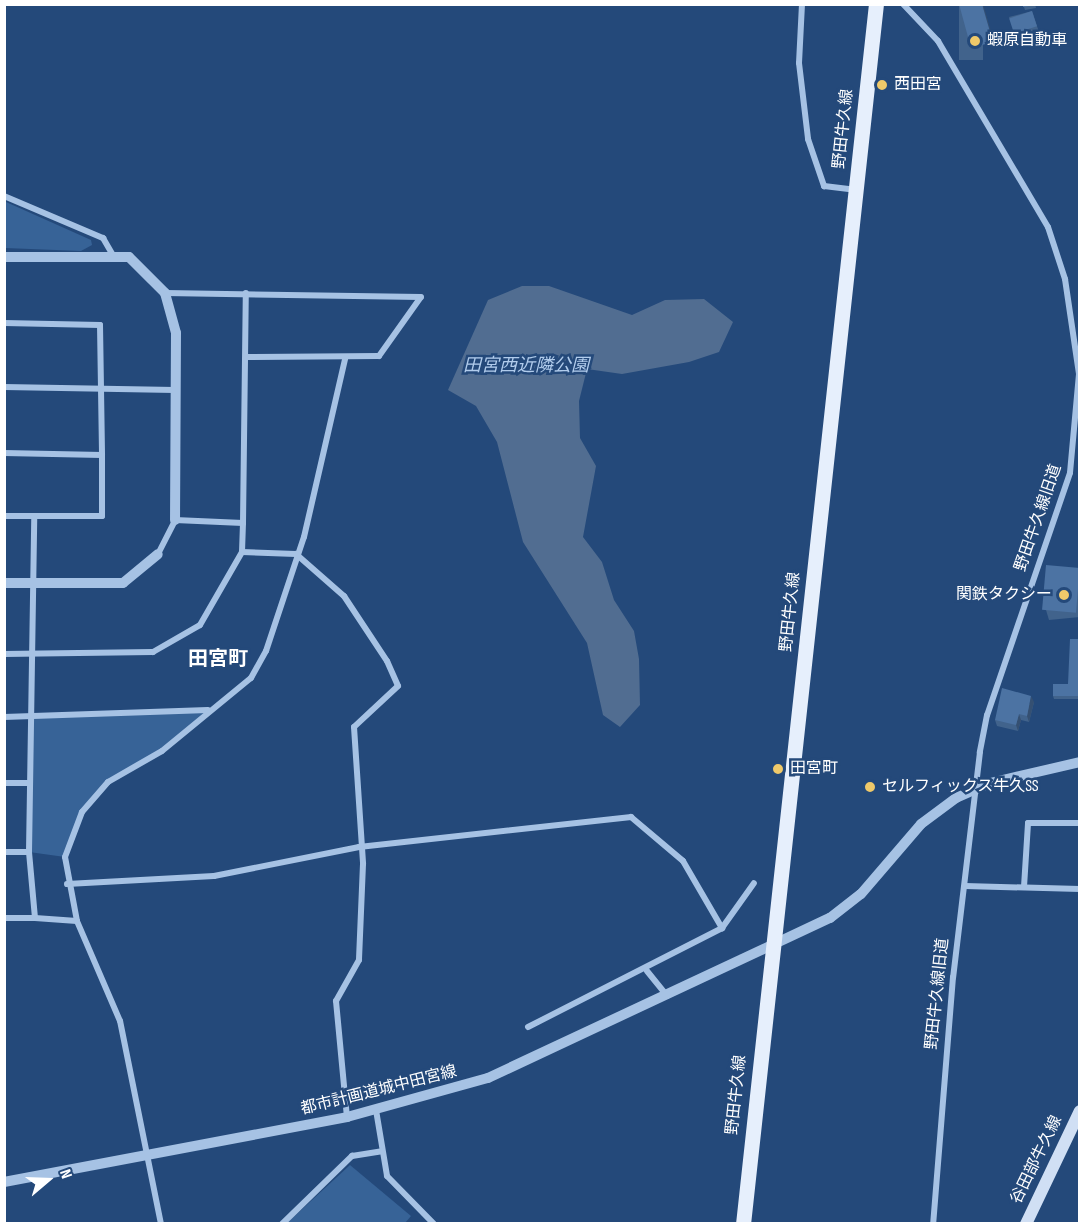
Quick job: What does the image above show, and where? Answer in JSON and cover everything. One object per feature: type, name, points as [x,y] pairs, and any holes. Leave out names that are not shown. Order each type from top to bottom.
[{"type":"main road","name":"野田牛久線","points":[[743,1224],[839,286],[856,190],[876,4]]},
{"type":"main road","name":"谷田部牛久線","points":[[1026,1224],[1080,1112]]},
{"type":"street","points":[[802,4],[799,63],[808,139],[825,186],[856,190]]},
{"type":"street","name":"野田牛久線旧道","points":[[903,4],[913,8],[938,41],[1048,227],[1065,279],[1079,374],[1070,473],[987,715],[975,788],[933,1224]]},
{"type":"street","points":[[4,196],[104,238],[114,257]]},
{"type":"street","points":[[4,257],[129,257],[165,292],[176,333],[175,520],[158,554],[123,583],[4,583]]},
{"type":"street","points":[[165,292],[421,297],[379,357],[345,359],[247,357]]},
{"type":"street","points":[[4,654],[153,652],[200,625],[242,552],[247,357],[246,293]]},
{"type":"street","points":[[4,323],[100,325],[102,389],[102,516],[4,516]]},
{"type":"street","points":[[161,1224],[145,1155],[120,1021],[77,921],[67,884],[65,857],[82,812],[108,782],[162,751],[208,710],[251,678],[266,651],[296,554],[345,359]]},
{"type":"street","points":[[4,387],[175,390]]},
{"type":"street","points":[[4,453],[102,455]]},
{"type":"street","points":[[34,516],[35,582],[29,717],[29,852],[35,918]]},
{"type":"street","points":[[175,520],[243,523]]},
{"type":"street","points":[[242,552],[296,554],[344,596],[398,686],[354,727],[359,847],[359,960],[336,1001],[347,1117]]},
{"type":"street","points":[[4,717],[208,710]]},
{"type":"street","name":"都市計画道城中田宮線","points":[[4,1182],[347,1117],[488,1078],[772,947],[849,905],[921,824],[975,788],[1080,762]]},
{"type":"street","points":[[4,783],[29,783]]},
{"type":"street","points":[[67,884],[214,876],[359,847],[631,817],[683,861],[722,928]]},
{"type":"street","points":[[1024,886],[1028,824],[1080,823]]},
{"type":"street","points":[[4,852],[29,852]]},
{"type":"street","points":[[528,1027],[647,971],[722,928],[754,883]]},
{"type":"street","points":[[965,886],[1080,889]]},
{"type":"street","points":[[4,918],[77,921]]},
{"type":"street","points":[[647,971],[667,997]]},
{"type":"street","points":[[376,1110],[387,1176],[434,1224]]},
{"type":"street","points":[[282,1224],[352,1156],[382,1151]]},
{"type":"shaded area","points":[[6,202],[91,240],[92,245],[81,251],[5,248]]},
{"type":"shaded area","points":[[208,710],[162,751],[108,782],[82,812],[65,857],[29,852],[29,717]]},
{"type":"shaded area","points":[[350,1165],[411,1216],[405,1223],[286,1224]]},
{"type":"water","name":"田宮西近隣公園","points":[[522,286],[549,286],[632,315],[665,300],[704,299],[733,322],[719,352],[689,362],[622,374],[587,369],[579,401],[580,438],[596,466],[583,537],[602,562],[614,600],[634,631],[639,659],[640,705],[620,727],[603,715],[587,643],[523,542],[497,442],[476,406],[448,390],[488,300]]},
{"type":"building","points":[[959,4],[982,4],[993,42],[971,48]]},
{"type":"building","points":[[1023,4],[1035,4],[1035,5],[1023,7]]},
{"type":"building","points":[[1032,11],[1037,26],[1014,34],[1009,18]]},
{"type":"building","name":"関鉄タクシー","points":[[1046,565],[1080,568],[1076,613],[1042,610]]},
{"type":"building","points":[[1070,639],[1080,639],[1078,696],[1053,696],[1053,684],[1068,684]]},
{"type":"building","points":[[1002,688],[1031,696],[1027,716],[1019,714],[1016,725],[995,720]]},
{"type":"place","name":"蝦原自動車","points":[[975,41]]},
{"type":"place","name":"西田宮","points":[[882,85]]},
{"type":"place","name":"関鉄タクシー","points":[[1064,595]]},
{"type":"place","name":"田宮町","points":[[778,769]]},
{"type":"place","name":"セルフィックス牛久SS","points":[[870,787]]},
{"type":"district","name":"田宮町","points":[[218,659]]}]
